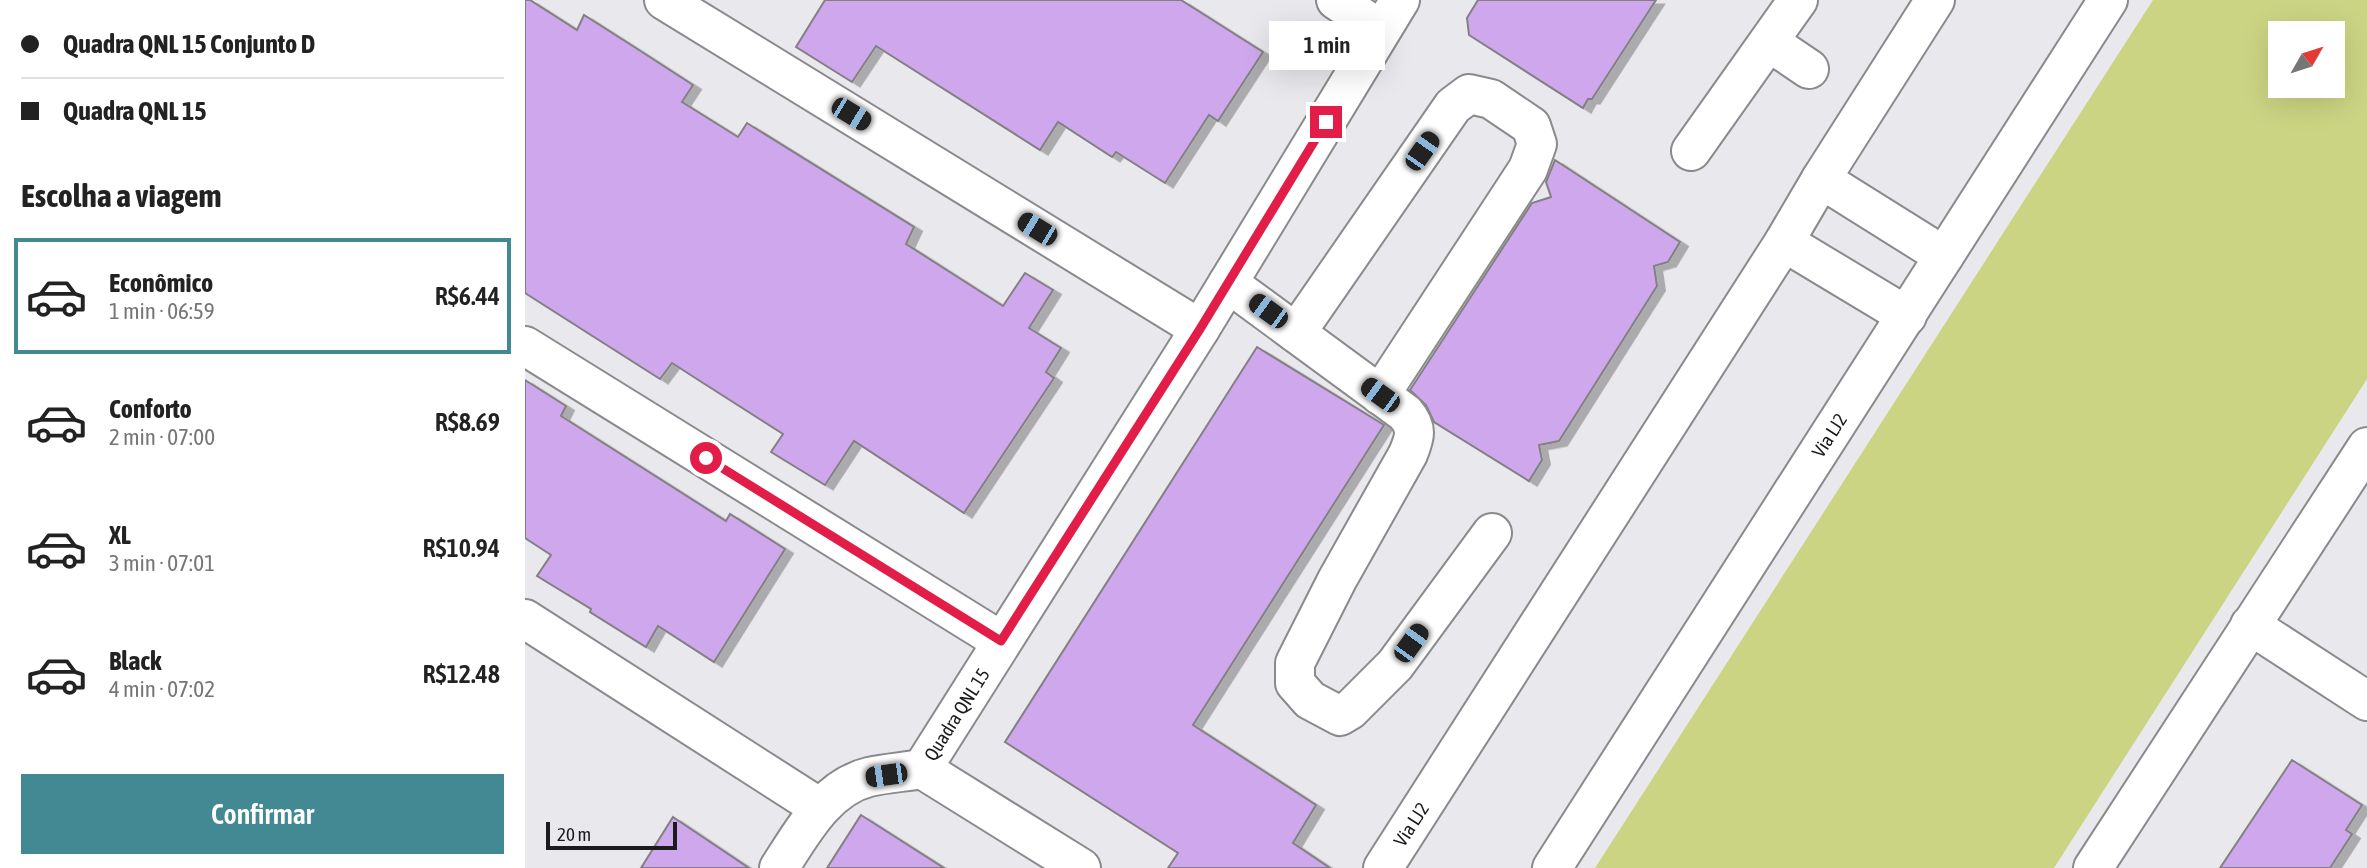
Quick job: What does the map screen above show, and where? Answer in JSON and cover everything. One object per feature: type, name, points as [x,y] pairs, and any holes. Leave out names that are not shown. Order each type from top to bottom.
[{"type":"street","points":[[664,0],[1200,329]]},
{"type":"street","points":[[1336,0],[1391,15]]},
{"type":"street","points":[[1692,151],[1798,0]]},
{"type":"street","name":"Via LJ2","points":[[1383,868],[1784,242],[1821,178],[1935,0]]},
{"type":"street","name":"Via LJ2","points":[[1552,868],[2108,0]]},
{"type":"street","name":"Quadra QNL 15","points":[[1081,868],[922,769],[1200,329],[1391,15]]},
{"type":"street","points":[[1769,43],[1809,69]]},
{"type":"street","points":[[1296,333],[1453,106],[1469,94],[1491,99],[1531,126],[1537,144],[1528,169],[1380,395]]},
{"type":"street","points":[[1821,178],[1944,256]]},
{"type":"street","points":[[1784,242],[1907,316]]},
{"type":"street","points":[[1228,283],[1405,413],[1413,422],[1415,434],[1409,454],[1337,580],[1295,663],[1295,682],[1310,700],[1340,716],[1350,710],[1395,665],[1492,533]]},
{"type":"street","points":[[525,346],[1001,641]]},
{"type":"street","points":[[2093,868],[2367,447]]},
{"type":"street","points":[[525,618],[820,808]]},
{"type":"street","points":[[2250,625],[2367,701]]},
{"type":"street","points":[[779,868],[820,808],[844,788],[867,778],[922,769]]},
{"type":"green space","points":[[2153,0],[2367,0],[2367,379],[2054,868],[1595,868]]},
{"type":"building","points":[[525,0],[530,0],[577,30],[584,15],[639,50],[693,85],[682,102],[738,137],[747,123],[914,227],[906,244],[1003,306],[1025,273],[1053,290],[1029,328],[1061,348],[1046,372],[1054,378],[964,513],[854,441],[825,485],[771,452],[783,434],[672,363],[660,379],[525,293]]},
{"type":"building","points":[[825,0],[1181,0],[1263,52],[1218,121],[1209,115],[1165,183],[1116,152],[1112,157],[1058,122],[1040,150],[876,46],[852,82],[796,47]]},
{"type":"building","points":[[1478,0],[1656,0],[1592,99],[1588,99],[1583,108],[1469,35],[1467,18]]},
{"type":"building","points":[[1555,160],[1680,242],[1668,262],[1654,266],[1657,286],[1559,441],[1539,445],[1542,460],[1529,481],[1434,422],[1426,405],[1410,390],[1532,203],[1551,197],[1546,182]]},
{"type":"building","points":[[1257,347],[1384,425],[1193,725],[1316,805],[1293,843],[1330,868],[1168,868],[1178,853],[1005,742]]},
{"type":"building","points":[[525,380],[566,406],[561,416],[726,521],[730,514],[785,549],[714,662],[658,626],[646,647],[537,576],[551,555],[525,538]]},
{"type":"building","points":[[2292,760],[2362,805],[2346,830],[2352,834],[2330,868],[2220,868]]},
{"type":"building","points":[[861,815],[944,868],[827,868]]},
{"type":"building","points":[[673,817],[749,868],[641,868]]},
{"type":"route","points":[[706,458],[1001,641],[1200,329],[1326,122]]}]
